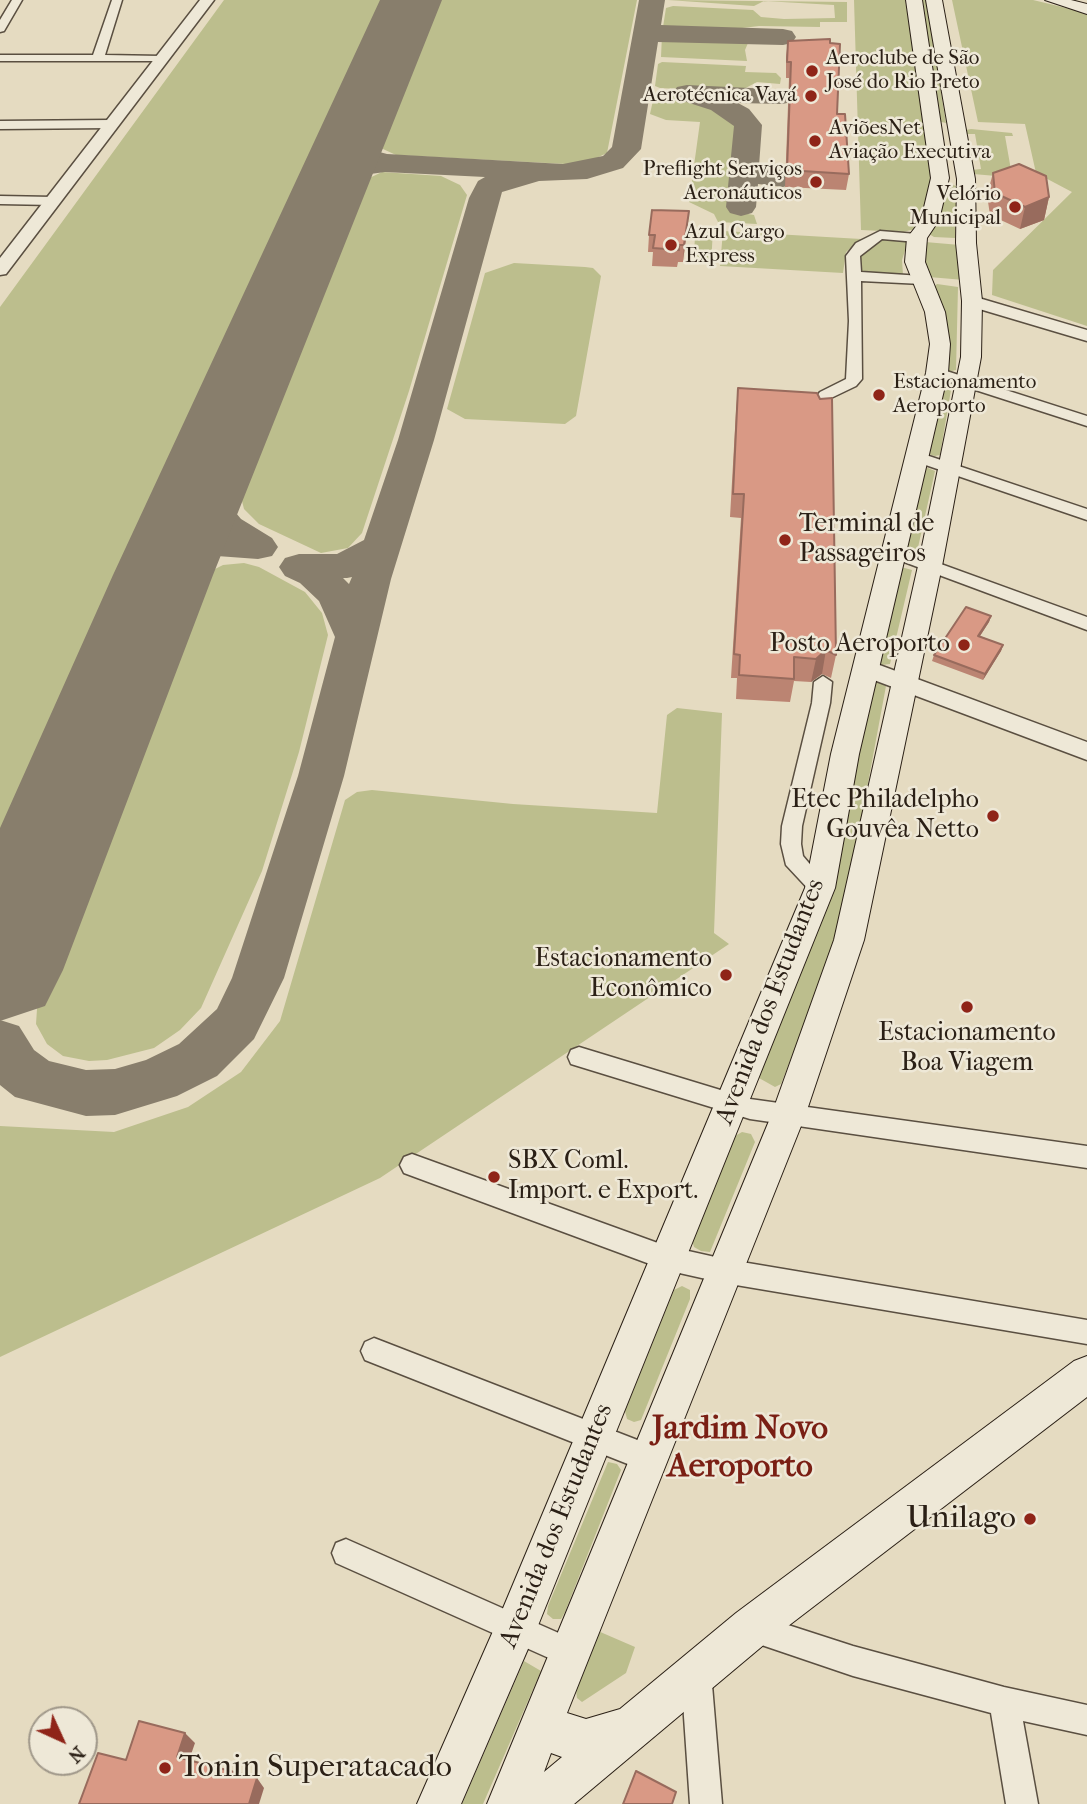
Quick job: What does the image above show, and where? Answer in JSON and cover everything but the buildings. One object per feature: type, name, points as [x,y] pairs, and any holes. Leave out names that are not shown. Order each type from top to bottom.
[{"type":"main road","name":"Avenida dos Estudantes","points":[[914,0],[945,126]]},
{"type":"main road","name":"Avenida dos Estudantes","points":[[509,1804],[788,1116],[849,940],[930,566],[948,468],[951,378],[940,344],[935,312],[915,262],[944,241],[953,178],[945,126],[934,0]]},
{"type":"main road","points":[[1053,0],[1087,9]]},
{"type":"main road","name":"Avenida dos Estudantes","points":[[439,1804],[516,1628],[820,888],[845,754],[917,457],[951,378],[971,357],[971,292],[930,220],[953,178]]},
{"type":"main road","points":[[922,281],[971,292]]},
{"type":"main road","points":[[541,1804],[696,1671],[1087,1374]]},
{"type":"main road","points":[[541,1720],[560,1735],[586,1741],[602,1738],[638,1720]]},
{"type":"street","points":[[0,29],[17,0]]},
{"type":"street","points":[[98,58],[117,0]]},
{"type":"street","points":[[0,270],[207,0]]},
{"type":"street","points":[[0,58],[162,60]]},
{"type":"street","points":[[0,125],[111,124]]},
{"type":"street","points":[[0,200],[52,201]]},
{"type":"street","points":[[821,416],[825,395],[854,379],[856,321],[853,256],[867,241],[880,235],[944,241]]},
{"type":"street","points":[[853,276],[922,281]]},
{"type":"street","points":[[971,292],[1087,336]]},
{"type":"street","points":[[951,378],[1087,421]]},
{"type":"street","points":[[917,457],[1087,515]]},
{"type":"street","points":[[894,552],[1087,624]]},
{"type":"street","points":[[866,668],[1087,751]]},
{"type":"street","points":[[820,888],[793,859],[791,844],[792,826],[821,703],[823,682]]},
{"type":"street","points":[[579,1057],[733,1104],[788,1116],[1087,1157]]},
{"type":"street","points":[[412,1165],[666,1258],[724,1271],[1087,1332]]},
{"type":"street","points":[[374,1351],[648,1458]]},
{"type":"street","points":[[346,1553],[569,1652]]},
{"type":"street","points":[[751,1628],[853,1661],[1004,1702],[1087,1720]]},
{"type":"street","points":[[696,1671],[706,1804]]},
{"type":"street","points":[[1004,1702],[1022,1804]]},
{"type":"green space","points":[[224,0],[386,0],[232,345],[143,529],[0,855],[0,307]]},
{"type":"green space","points":[[432,0],[637,0],[607,153],[592,160],[566,164],[396,155],[383,149],[378,142]]},
{"type":"green space","points":[[668,0],[764,1],[754,6]]},
{"type":"green space","points":[[854,0],[905,0],[933,166],[924,217],[915,229],[903,232],[861,230]]},
{"type":"green space","points":[[916,0],[926,0],[946,123],[937,121]]},
{"type":"green space","points":[[952,0],[1033,0],[1087,13],[1087,326],[992,295],[993,270],[1072,192],[1036,173],[1025,124],[978,122]]},
{"type":"green space","points":[[766,1],[847,2],[847,22],[820,22],[820,27],[759,26],[717,31],[663,27],[666,8],[673,6],[753,10],[761,17],[784,19],[835,18],[834,5]]},
{"type":"green space","points":[[662,35],[716,36],[748,43],[745,50],[747,61],[661,57]]},
{"type":"green space","points":[[658,64],[746,66],[745,72],[776,73],[781,78],[780,84],[757,82],[738,92],[660,88],[655,86]]},
{"type":"green space","points":[[654,96],[690,96],[737,119],[742,130],[736,212],[754,215],[757,224],[718,222],[714,214],[689,202],[700,122],[666,120],[650,114]]},
{"type":"green space","points":[[966,130],[1012,133],[1013,136],[1005,136],[1011,170],[1008,177],[973,174],[972,170],[981,169],[975,134],[966,134]]},
{"type":"green space","points":[[382,172],[441,176],[460,185],[467,195],[409,391],[362,533],[348,548],[321,553],[259,524],[244,509],[238,485],[293,362],[363,181]]},
{"type":"green space","points":[[952,184],[957,187],[955,238],[934,237],[929,234],[942,206],[945,185]]},
{"type":"green space","points":[[705,229],[713,229],[711,265],[697,262],[694,255],[695,236]]},
{"type":"green space","points":[[723,231],[861,239],[846,252],[843,273],[720,266]]},
{"type":"green space","points":[[881,238],[908,241],[902,260],[903,275],[858,273],[858,257]]},
{"type":"green space","points":[[925,242],[960,245],[964,280],[929,277],[922,263]]},
{"type":"green space","points":[[514,263],[593,268],[601,276],[576,416],[565,424],[465,419],[447,409],[485,273]]},
{"type":"green space","points":[[937,284],[958,287],[956,370],[952,371],[948,371],[933,287]]},
{"type":"green space","points":[[945,382],[952,384],[940,455],[935,456],[928,454]]},
{"type":"green space","points":[[922,469],[935,471],[917,552],[906,552]]},
{"type":"green space","points":[[244,563],[259,567],[305,592],[322,613],[328,635],[299,752],[262,871],[201,1008],[180,1030],[154,1048],[107,1060],[89,1061],[63,1056],[47,1044],[36,1024],[38,994],[203,575],[223,565]]},
{"type":"green space","points":[[901,567],[912,570],[890,664],[882,665],[874,662]]},
{"type":"green space","points":[[876,681],[886,686],[860,826],[831,955],[781,1084],[775,1087],[759,1078],[761,1066]]},
{"type":"green space","points":[[677,708],[722,713],[714,933],[729,944],[380,1178],[0,1357],[0,1126],[114,1132],[188,1107],[241,1072],[280,1021],[345,800],[357,792],[372,790],[513,804],[657,813],[667,715]]},
{"type":"green space","points":[[742,1132],[751,1134],[755,1142],[710,1252],[701,1251],[694,1247],[692,1240],[735,1136]]},
{"type":"green space","points":[[682,1286],[690,1290],[690,1299],[641,1420],[634,1422],[627,1419],[625,1411],[674,1290]]},
{"type":"green space","points":[[608,1462],[617,1464],[621,1470],[565,1612],[561,1619],[553,1619],[547,1614],[548,1606]]},
{"type":"green space","points":[[598,1631],[635,1647],[626,1673],[582,1702],[577,1698],[576,1690]]},
{"type":"green space","points":[[524,1661],[541,1671],[483,1804],[462,1804]]},
{"type":"taxiway","points":[[646,37],[652,0]]},
{"type":"taxiway","points":[[646,37],[663,32],[783,37]]},
{"type":"taxiway","points":[[539,172],[563,173],[587,170],[613,162],[626,149],[646,37]]},
{"type":"taxiway","points":[[687,93],[721,104],[739,115],[748,125],[741,207]]},
{"type":"taxiway","points":[[703,93],[782,96]]},
{"type":"taxiway","points":[[352,141],[357,155],[385,163]]},
{"type":"taxiway","points":[[335,180],[355,167],[385,163]]},
{"type":"taxiway","points":[[385,163],[539,172]]},
{"type":"taxiway","points":[[0,1042],[15,1066],[34,1081],[86,1093],[115,1092],[158,1080],[198,1060],[236,1024],[258,978],[321,776],[371,579],[416,440],[484,198],[489,187],[503,180],[539,172]]},
{"type":"taxiway","points":[[744,173],[783,178]]},
{"type":"taxiway","points":[[163,575],[183,556],[207,546],[222,543],[258,547],[227,528],[212,509],[207,492],[210,468]]},
{"type":"taxiway","points":[[356,636],[336,594],[314,574],[299,567],[324,569],[347,565],[380,548]]},
{"type":"runway","points":[[0,970],[163,575],[411,0]]},
{"type":"place","name":"Aeroclube de São José do Rio Preto","points":[[812,71]]},
{"type":"place","name":"Aerotécnica Vavá","points":[[811,96]]},
{"type":"place","name":"AviõesNet Aviação Executiva","points":[[815,141]]},
{"type":"place","name":"Preflight Serviços Aeronáuticos","points":[[816,182]]},
{"type":"place","name":"Velório Municipal","points":[[1015,207]]},
{"type":"place","name":"Azul Cargo Express","points":[[671,245]]},
{"type":"place","name":"Estacionamento Aeroporto","points":[[879,395]]},
{"type":"place","name":"Terminal de Passageiros","points":[[785,540]]},
{"type":"place","name":"Posto Aeroporto","points":[[964,645]]},
{"type":"place","name":"Etec Philadelpho Gouvêa Netto","points":[[993,816]]},
{"type":"place","name":"Estacionamento Econômico","points":[[726,975]]},
{"type":"place","name":"Estacionamento Boa Viagem","points":[[967,1007]]},
{"type":"place","name":"SBX Coml. Import. e Export.","points":[[494,1177]]},
{"type":"place","name":"Unilago","points":[[1030,1519]]},
{"type":"place","name":"Tonin Superatacado","points":[[165,1768]]},
{"type":"district","name":"Jardim Novo Aeroporto","points":[[740,1449]]}]
